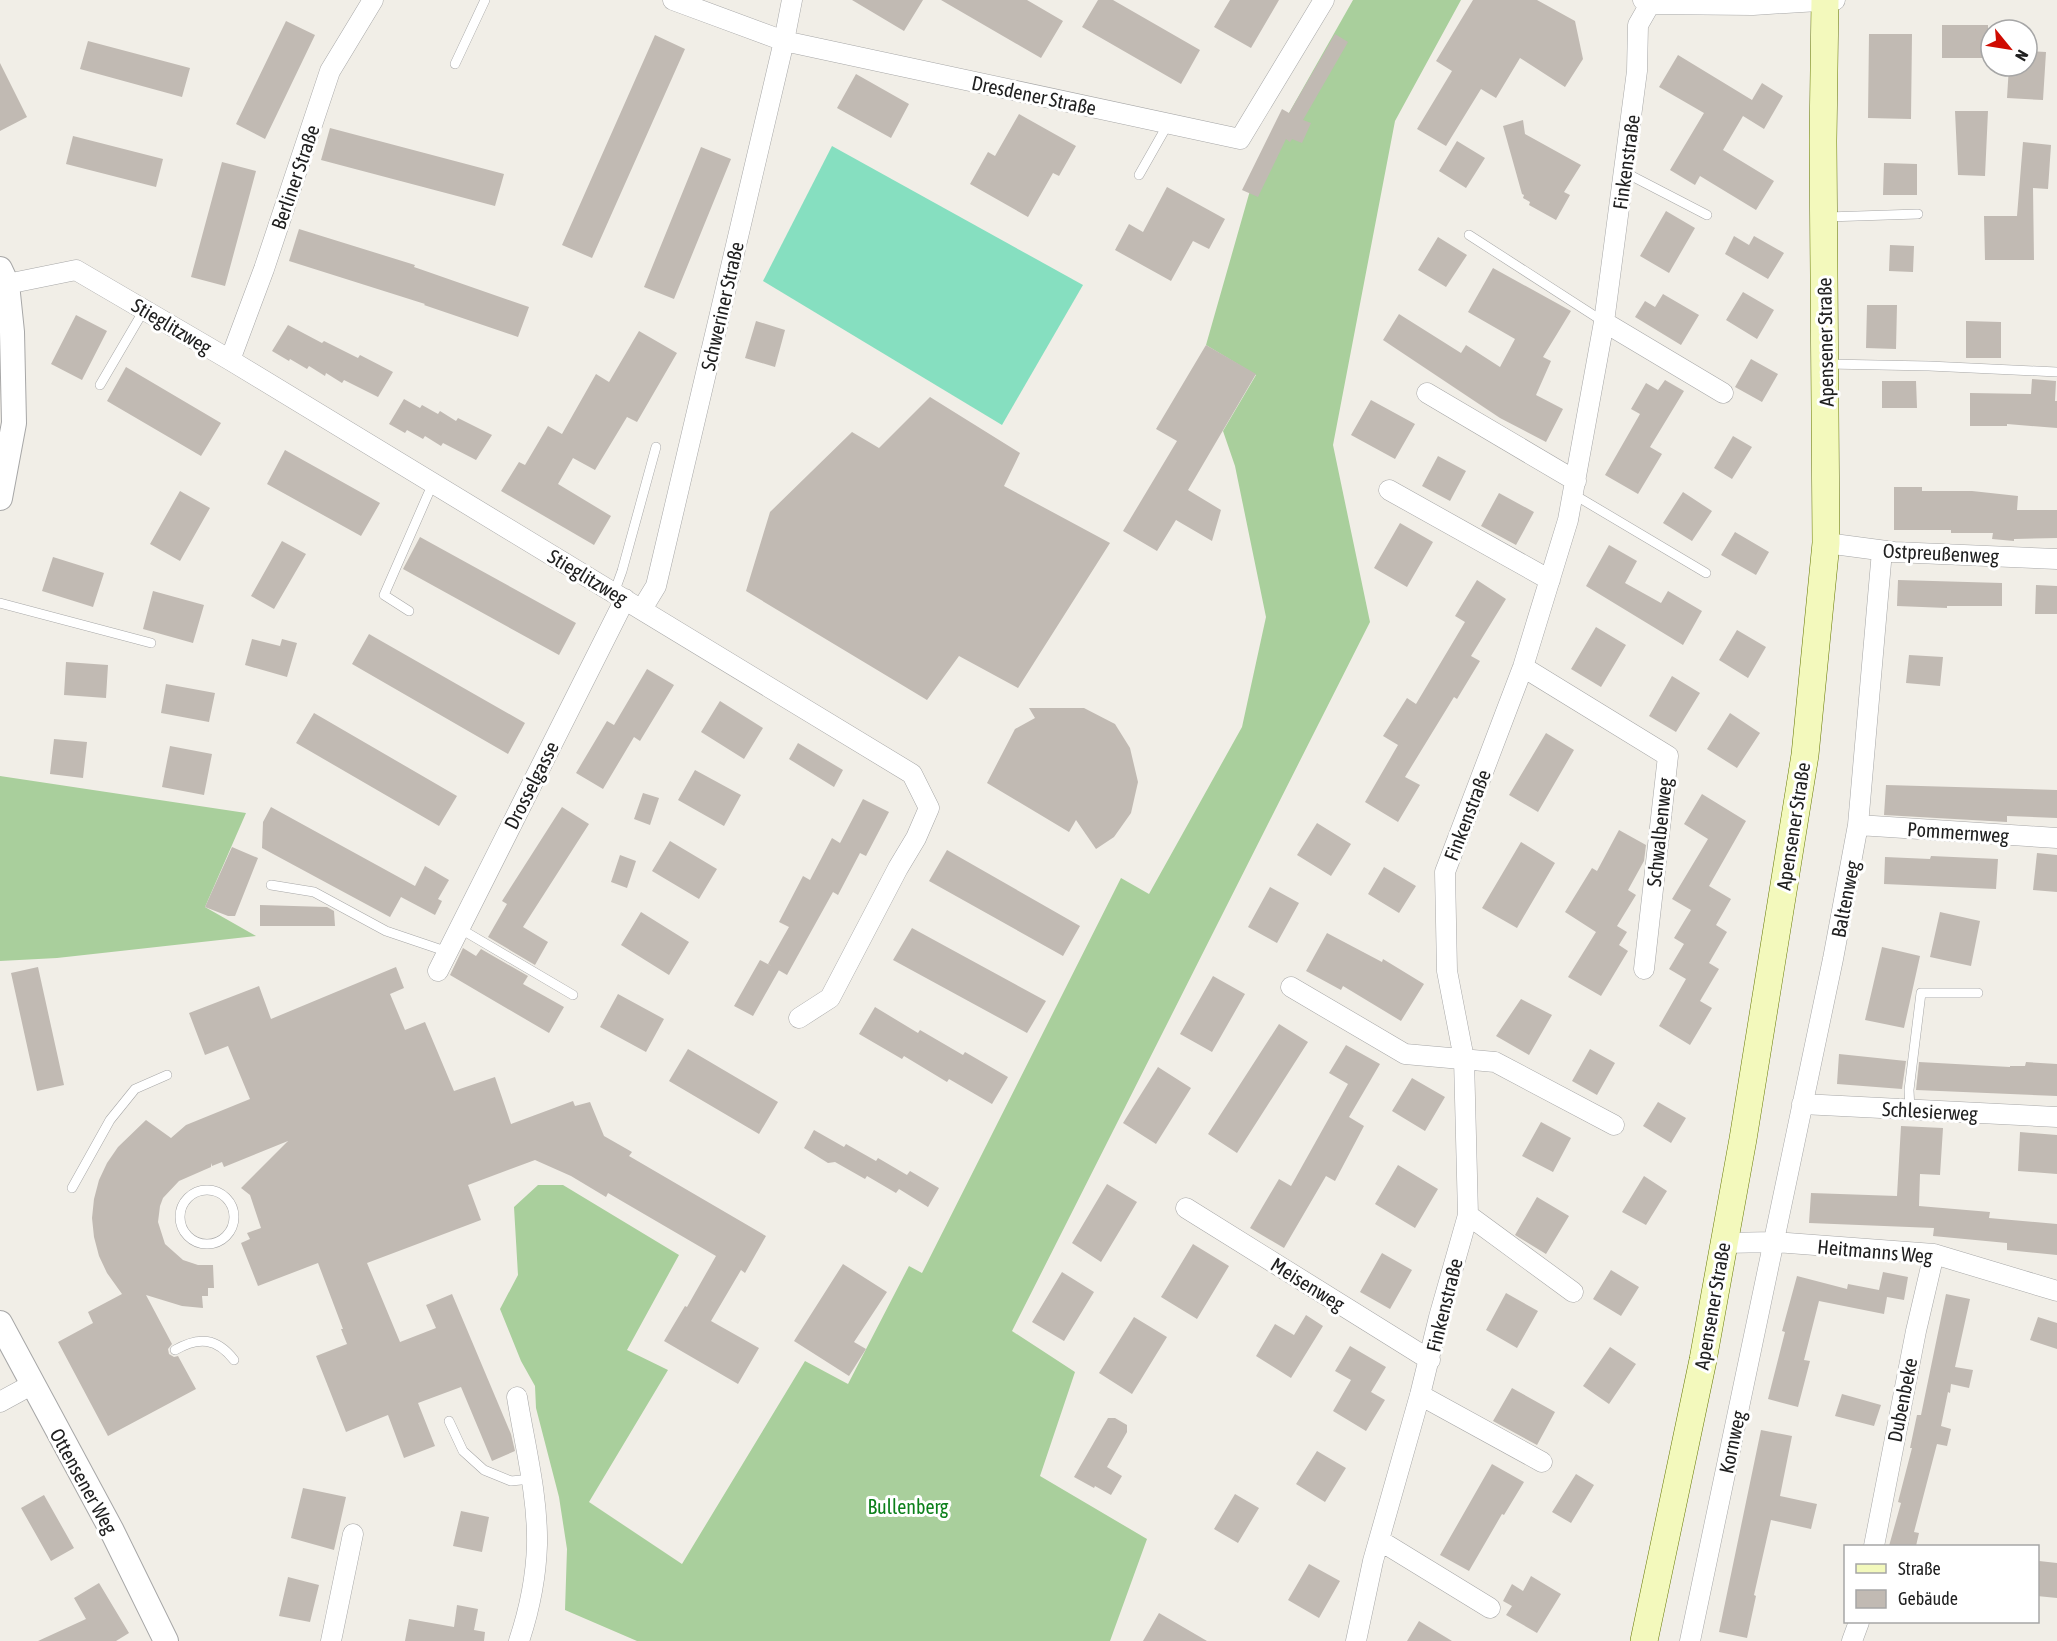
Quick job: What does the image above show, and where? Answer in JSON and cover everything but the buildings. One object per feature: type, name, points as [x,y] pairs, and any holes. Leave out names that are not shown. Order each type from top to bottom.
[{"type":"main road","name":"Apensener Straße","points":[[1644,1641],[1703,1360],[1743,1139],[1805,755],[1826,543],[1824,217],[1828,1]]},
{"type":"street","name":"Berliner Straße","points":[[230,360],[264,269],[330,71],[373,0]]},
{"type":"street","name":"Dresdener Straße","points":[[673,0],[784,41],[1240,139],[1324,0]]},
{"type":"street","name":"Schweriner Straße","points":[[627,600],[656,586],[792,0]]},
{"type":"street","points":[[1646,2],[1753,5],[1828,1]]},
{"type":"street","name":"Finkenstraße","points":[[1356,1641],[1379,1540],[1468,1215],[1464,1059],[1448,971],[1445,872],[1523,667],[1568,520],[1604,322],[1637,71],[1638,25],[1646,2]]},
{"type":"street","name":"Stieglitzweg","points":[[2,279],[76,270],[230,360],[912,774],[929,808],[916,838],[830,998],[800,1018]]},
{"type":"street","points":[[0,498],[14,423],[12,332],[2,279]]},
{"type":"street","points":[[1604,322],[1723,393]]},
{"type":"street","points":[[1427,393],[1574,488]]},
{"type":"street","points":[[1389,490],[1550,580]]},
{"type":"street","name":"Ostpreußenweg","points":[[1826,543],[1882,551],[2057,559]]},
{"type":"street","name":"Baltenweg","points":[[1774,1242],[1833,959],[1858,825],[1882,551]]},
{"type":"street","name":"Drosselgasse","points":[[438,971],[627,600]]},
{"type":"street","name":"Schwalbenweg","points":[[1523,667],[1668,756],[1644,969]]},
{"type":"street","name":"Pommernweg","points":[[1858,825],[2057,838]]},
{"type":"street","points":[[1291,987],[1404,1054],[1495,1062],[1614,1125]]},
{"type":"street","name":"Schlesierweg","points":[[1802,1104],[2057,1117]]},
{"type":"street","name":"Meisenweg","points":[[1186,1208],[1430,1360]]},
{"type":"street","points":[[1468,1215],[1573,1292]]},
{"type":"street","name":"Heitmanns Weg","points":[[1724,1243],[1774,1242],[1934,1254],[2057,1291]]},
{"type":"street","name":"Kornweg","points":[[1690,1641],[1774,1242]]},
{"type":"street","name":"Dubenbeke","points":[[1874,1545],[1916,1330],[1934,1254]]},
{"type":"street","name":"Ottensener Weg","points":[[0,1323],[112,1531],[166,1641]]},
{"type":"street","points":[[0,1402],[33,1384]]},
{"type":"street","points":[[1420,1395],[1542,1462]]},
{"type":"street","points":[[517,1397],[535,1504],[537,1546],[528,1616],[519,1641]]},
{"type":"street","points":[[331,1641],[353,1534]]},
{"type":"street","points":[[1379,1540],[1490,1608]]},
{"type":"street","points":[[1852,1641],[1859,1623]]},
{"type":"lane","points":[[455,64],[485,0]]},
{"type":"lane","points":[[1139,175],[1168,124]]},
{"type":"lane","points":[[1624,172],[1707,215]]},
{"type":"lane","points":[[1824,217],[1918,214]]},
{"type":"lane","points":[[1469,234],[1604,322]]},
{"type":"lane","points":[[100,385],[144,310]]},
{"type":"lane","points":[[1825,364],[2057,372]]},
{"type":"lane","points":[[627,600],[622,571],[656,447]]},
{"type":"lane","points":[[409,611],[384,595],[433,483]]},
{"type":"lane","points":[[1574,488],[1707,573]]},
{"type":"lane","points":[[0,603],[151,643]]},
{"type":"lane","points":[[271,885],[314,892],[386,931],[448,952]]},
{"type":"lane","points":[[459,928],[573,995]]},
{"type":"lane","points":[[1910,1110],[1909,1090],[1921,993],[1978,993]]},
{"type":"lane","points":[[72,1188],[110,1120],[135,1089],[167,1075]]},
{"type":"lane","points":[[199,1191],[219,1192],[230,1202],[234,1212],[231,1231],[215,1244],[205,1245],[191,1240],[180,1223],[183,1203],[199,1191]]},
{"type":"lane","points":[[175,1350],[195,1341],[208,1341],[221,1346],[234,1360]]},
{"type":"lane","points":[[449,1422],[463,1451],[484,1470],[511,1481],[531,1479]]},
{"type":"green space","name":"Bullenberg","points":[[1353,0],[1461,0],[1395,121],[1333,445],[1370,622],[1012,1331],[1075,1372],[1040,1476],[1147,1539],[1110,1641],[637,1641],[565,1610],[567,1549],[559,1497],[536,1408],[535,1386],[521,1361],[500,1309],[518,1275],[514,1207],[538,1185],[563,1185],[679,1255],[627,1350],[668,1370],[589,1502],[682,1564],[805,1361],[848,1384],[909,1266],[922,1273],[1121,878],[1149,894],[1242,727],[1266,617],[1235,466],[1223,431],[1256,375],[1206,345],[1255,173]]},
{"type":"green space","points":[[832,146],[1083,285],[1002,425],[763,281]]},
{"type":"green space","points":[[0,776],[246,813],[205,907],[256,936],[57,958],[0,961]]}]
